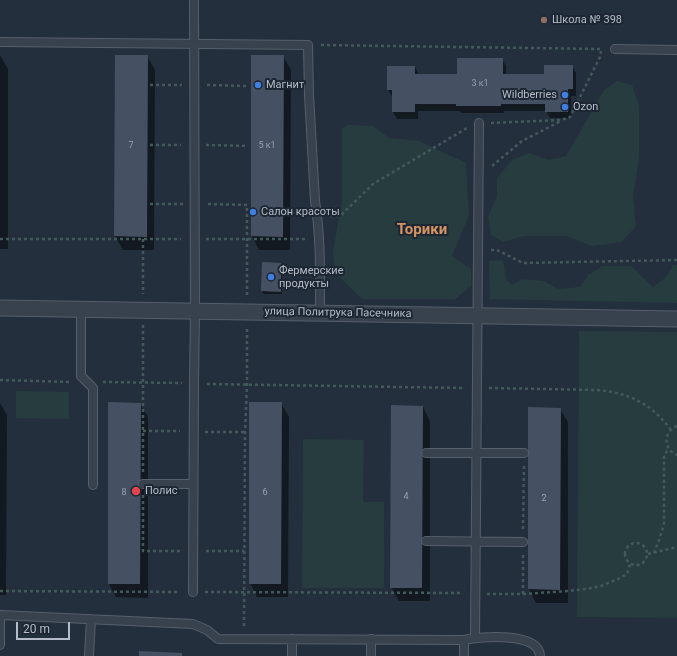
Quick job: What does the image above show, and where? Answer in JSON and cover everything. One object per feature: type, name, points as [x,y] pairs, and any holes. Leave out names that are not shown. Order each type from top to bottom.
[{"type":"street","name":"улица Политрука Пасечника","points":[[0,308],[677,319]]},
{"type":"lane","points":[[193,592],[195,311],[194,0]]},
{"type":"lane","points":[[0,42],[308,45],[315,201],[320,239],[320,312]]},
{"type":"lane","points":[[615,49],[677,50]]},
{"type":"lane","points":[[475,638],[479,123]]},
{"type":"lane","points":[[81,309],[81,376],[93,388],[93,485]]},
{"type":"lane","points":[[426,453],[524,453]]},
{"type":"lane","points":[[143,484],[193,484]]},
{"type":"lane","points":[[426,541],[523,542]]},
{"type":"lane","points":[[0,645],[0,615],[193,624],[207,630],[218,639],[464,640],[475,638],[507,637],[533,644],[540,653],[540,656]]},
{"type":"lane","points":[[90,656],[91,619]]},
{"type":"lane","points":[[292,639],[292,656]]},
{"type":"lane","points":[[371,639],[371,656]]},
{"type":"lane","points":[[464,640],[464,656]]},
{"type":"path","points":[[308,45],[615,49]]},
{"type":"path","points":[[479,177],[522,141],[561,120]]},
{"type":"path","points":[[150,204],[248,205],[247,302]]},
{"type":"path","points":[[0,239],[320,239]]},
{"type":"path","points":[[143,239],[143,551]]},
{"type":"path","points":[[478,250],[497,250],[523,263],[677,260]]},
{"type":"path","points":[[244,639],[247,327]]},
{"type":"path","points":[[0,380],[612,391],[639,401],[658,416],[671,430]]},
{"type":"path","points":[[677,426],[669,432],[666,443],[669,449],[677,455]]},
{"type":"path","points":[[654,553],[664,524],[664,454],[669,449]]},
{"type":"path","points":[[523,594],[524,453]]},
{"type":"path","points":[[636,543],[642,544],[648,554],[646,560],[636,566],[630,564],[626,560],[624,554],[626,548],[631,544],[636,543]]},
{"type":"path","points":[[648,554],[677,547]]},
{"type":"path","points":[[0,591],[523,594],[568,591],[601,586],[627,574],[630,564]]},
{"type":"green space","points":[[617,81],[632,85],[639,106],[639,158],[633,197],[636,226],[622,242],[592,246],[566,236],[524,236],[503,242],[491,235],[488,216],[497,197],[497,178],[512,160],[529,153],[549,160],[566,156],[604,90]]},
{"type":"green space","points":[[348,125],[373,126],[389,138],[419,141],[466,163],[469,216],[452,256],[471,269],[471,286],[455,299],[362,299],[335,273],[333,252],[342,201],[342,128]]},
{"type":"green space","points":[[503,260],[506,279],[512,285],[522,279],[543,281],[559,289],[580,287],[588,275],[602,266],[631,266],[653,287],[666,277],[673,265],[677,265],[677,303],[490,299],[489,261]]},
{"type":"green space","points":[[579,331],[677,332],[677,618],[577,617]]},
{"type":"green space","points":[[16,391],[69,392],[69,419],[16,418]]},
{"type":"green space","points":[[303,439],[364,440],[363,502],[384,502],[384,588],[302,588]]},
{"type":"building","points":[[115,55],[148,55],[147,237],[114,236]]},
{"type":"building","points":[[251,55],[284,55],[283,237],[251,236]]},
{"type":"building","points":[[457,58],[503,58],[503,74],[544,74],[544,65],[573,65],[573,89],[568,89],[568,112],[545,112],[545,104],[456,106],[456,104],[415,104],[415,112],[392,112],[392,90],[387,90],[387,66],[415,66],[415,74],[457,74]]},
{"type":"building","name":"Фермерские продукты","points":[[262,262],[281,263],[281,292],[261,291]]},
{"type":"building","points":[[108,402],[141,403],[140,584],[108,584]]},
{"type":"building","points":[[249,402],[282,402],[281,584],[249,584]]},
{"type":"building","points":[[391,405],[423,406],[422,588],[390,588]]},
{"type":"building","points":[[528,407],[561,408],[560,590],[528,589]]},
{"type":"building","points":[[139,651],[182,653],[182,656],[139,656]]},
{"type":"place","name":"Школа № 398","points":[[544,20]]},
{"type":"place","name":"Магнит","points":[[258,85]]},
{"type":"place","name":"Wildberries","points":[[565,95]]},
{"type":"place","name":"Ozon","points":[[565,107]]},
{"type":"place","name":"Салон красоты","points":[[253,212]]},
{"type":"place","name":"Фермерские продукты","points":[[271,277]]},
{"type":"place","name":"Полис","points":[[136,491]]},
{"type":"district","name":"Торики","points":[[422,230]]}]
